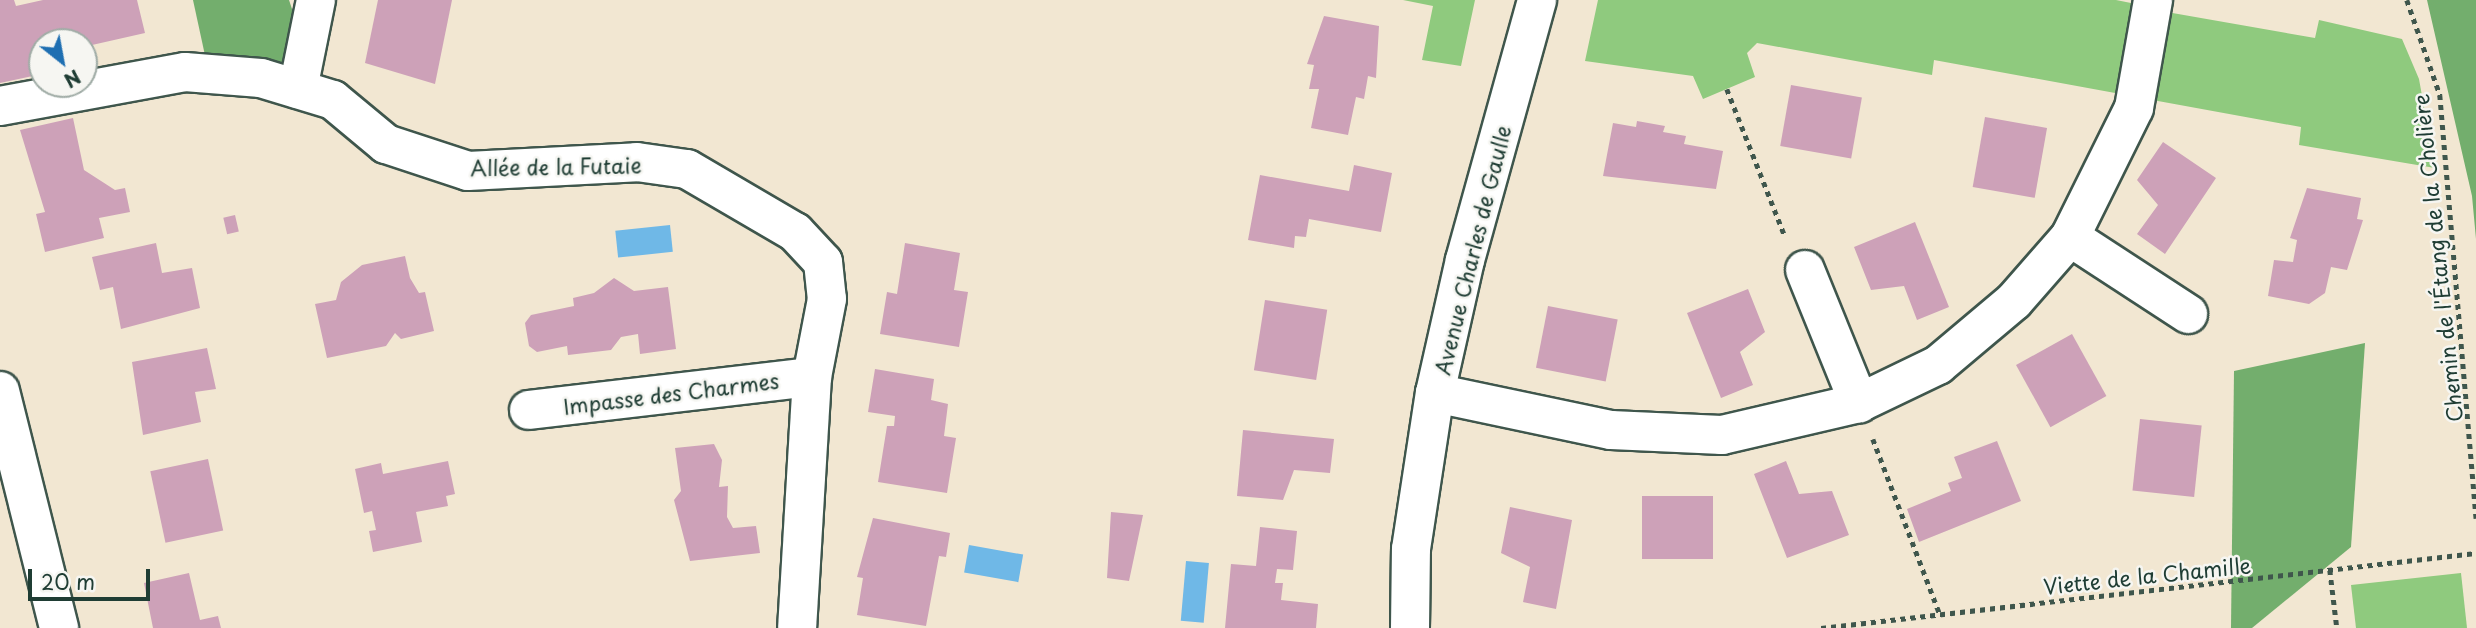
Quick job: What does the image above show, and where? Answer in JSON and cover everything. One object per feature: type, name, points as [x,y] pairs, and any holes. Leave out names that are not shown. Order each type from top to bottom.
[{"type":"street","points":[[298,89],[316,0]]},
{"type":"street","name":"Avenue Charles de Gaulle","points":[[1410,628],[1411,549],[1435,393],[1537,0]]},
{"type":"street","points":[[1435,393],[1513,413],[1666,435],[1772,427],[1859,403],[1938,365],[1977,336],[2070,237],[2134,108],[2153,0]]},
{"type":"street","name":"Allée de la Futaie","points":[[0,106],[185,72],[261,78],[333,100],[386,144],[468,170],[637,162],[687,169],[794,232],[823,262],[827,299],[812,377],[797,628]]},
{"type":"street","points":[[2070,237],[2188,314]]},
{"type":"street","points":[[1805,270],[1859,403]]},
{"type":"street","name":"Impasse des Charmes","points":[[529,410],[812,377]]},
{"type":"street","points":[[0,391],[59,628]]},
{"type":"path","name":"Chemin de l'Étang de la Cholière","points":[[2407,0],[2440,94],[2476,518]]},
{"type":"path","points":[[1727,89],[1779,224],[1805,270]]},
{"type":"path","points":[[1859,403],[1940,614]]},
{"type":"path","name":"Viette de la Chamille","points":[[1821,628],[2476,553]]},
{"type":"path","points":[[2330,570],[2337,628]]},
{"type":"green space","points":[[193,0],[289,0],[298,27],[298,89],[206,60]]},
{"type":"green space","points":[[1403,0],[1475,0],[1461,66],[1422,60],[1433,6]]},
{"type":"green space","points":[[1598,0],[2116,0],[2141,5],[2126,95],[1934,60],[1932,75],[1757,43],[1747,53],[1755,77],[1703,99],[1693,76],[1585,61]]},
{"type":"green space","points":[[2427,0],[2476,0],[2476,239],[2472,196]]},
{"type":"green space","points":[[2161,11],[2315,38],[2319,20],[2402,39],[2419,79],[2435,168],[2299,145],[2301,127],[2147,99]]},
{"type":"green space","points":[[2365,343],[2351,547],[2252,628],[2231,628],[2234,371]]},
{"type":"green space","points":[[2461,573],[2467,628],[2356,628],[2351,585]]},
{"type":"water","points":[[670,225],[673,252],[618,258],[615,231]]},
{"type":"water","points":[[969,545],[1023,555],[1018,582],[964,573]]},
{"type":"water","points":[[1186,561],[1209,563],[1204,623],[1181,621]]},
{"type":"building","points":[[0,0],[14,0],[16,6],[43,0],[137,0],[145,33],[98,44],[98,28],[28,28],[28,77],[0,83]]},
{"type":"building","points":[[378,0],[452,0],[435,84],[365,63]]},
{"type":"building","points":[[1324,16],[1379,26],[1376,78],[1368,76],[1364,99],[1356,97],[1348,135],[1311,128],[1319,89],[1309,89],[1314,65],[1307,64]]},
{"type":"building","points":[[1791,85],[1862,98],[1851,159],[1780,146]]},
{"type":"building","points":[[1985,117],[2047,128],[2035,198],[1973,187]]},
{"type":"building","points":[[73,118],[84,170],[115,190],[125,188],[130,212],[99,218],[104,238],[45,252],[36,214],[45,212],[20,130]]},
{"type":"building","points":[[1637,121],[1665,126],[1663,132],[1686,136],[1684,144],[1723,151],[1716,189],[1603,176],[1613,123],[1636,127]]},
{"type":"building","points":[[2163,142],[2216,178],[2165,254],[2137,234],[2158,205],[2137,180]]},
{"type":"building","points":[[1354,165],[1392,173],[1381,232],[1309,219],[1306,237],[1295,236],[1294,248],[1248,240],[1260,175],[1349,191]]},
{"type":"building","points":[[2307,188],[2361,198],[2357,219],[2363,220],[2347,270],[2331,267],[2325,293],[2309,304],[2268,296],[2274,260],[2293,262],[2297,240],[2290,238]]},
{"type":"building","points":[[235,215],[239,232],[227,234],[223,218]]},
{"type":"building","points":[[1915,222],[1949,307],[1917,320],[1904,286],[1871,290],[1854,247]]},
{"type":"building","points":[[156,243],[162,273],[192,268],[200,308],[121,329],[113,287],[100,290],[92,257]]},
{"type":"building","points":[[905,243],[960,253],[954,290],[968,292],[959,347],[880,334],[887,292],[897,294]]},
{"type":"building","points":[[405,256],[410,278],[419,293],[425,292],[434,331],[401,339],[395,333],[386,346],[327,358],[315,304],[336,300],[341,282],[362,265]]},
{"type":"building","points":[[614,278],[634,291],[668,287],[676,349],[640,354],[638,334],[621,337],[611,350],[568,355],[567,346],[537,352],[529,346],[525,323],[531,315],[574,306],[573,298],[594,293]]},
{"type":"building","points":[[1748,289],[1765,332],[1740,352],[1753,385],[1721,398],[1687,313]]},
{"type":"building","points":[[1265,300],[1327,310],[1316,380],[1254,370]]},
{"type":"building","points":[[1548,306],[1618,320],[1606,381],[1536,368]]},
{"type":"building","points":[[2072,334],[2106,396],[2050,427],[2016,365]]},
{"type":"building","points":[[207,348],[216,389],[195,392],[201,422],[143,435],[132,362]]},
{"type":"building","points":[[875,369],[934,379],[931,400],[948,404],[944,436],[956,438],[947,493],[878,482],[887,426],[894,426],[895,416],[868,412]]},
{"type":"building","points":[[2140,419],[2202,425],[2194,497],[2132,491]]},
{"type":"building","points":[[1243,430],[1334,439],[1330,473],[1294,470],[1283,500],[1237,496]]},
{"type":"building","points":[[1997,441],[2021,501],[1919,542],[1907,509],[1951,491],[1948,483],[1962,478],[1954,457]]},
{"type":"building","points":[[714,444],[722,460],[719,487],[728,486],[727,517],[733,528],[756,526],[760,553],[690,561],[674,500],[681,491],[675,448]]},
{"type":"building","points":[[208,459],[223,530],[165,543],[150,471]]},
{"type":"building","points":[[448,461],[455,494],[446,496],[448,506],[416,512],[422,542],[373,552],[369,531],[376,530],[372,511],[364,513],[355,469],[381,463],[383,474]]},
{"type":"building","points":[[1786,461],[1799,494],[1832,491],[1849,535],[1787,558],[1754,474]]},
{"type":"building","points":[[1642,496],[1713,496],[1713,559],[1642,559]]},
{"type":"building","points":[[1510,507],[1572,520],[1556,609],[1523,602],[1530,567],[1501,553]]},
{"type":"building","points":[[1111,512],[1143,515],[1129,581],[1107,578]]},
{"type":"building","points":[[873,518],[950,533],[946,557],[939,556],[926,626],[857,615],[863,578],[857,577]]},
{"type":"building","points":[[1260,527],[1297,531],[1293,570],[1277,569],[1275,583],[1283,583],[1281,600],[1318,604],[1316,628],[1225,628],[1231,564],[1256,566]]},
{"type":"building","points":[[189,573],[200,620],[218,616],[221,628],[153,628],[144,583]]}]
